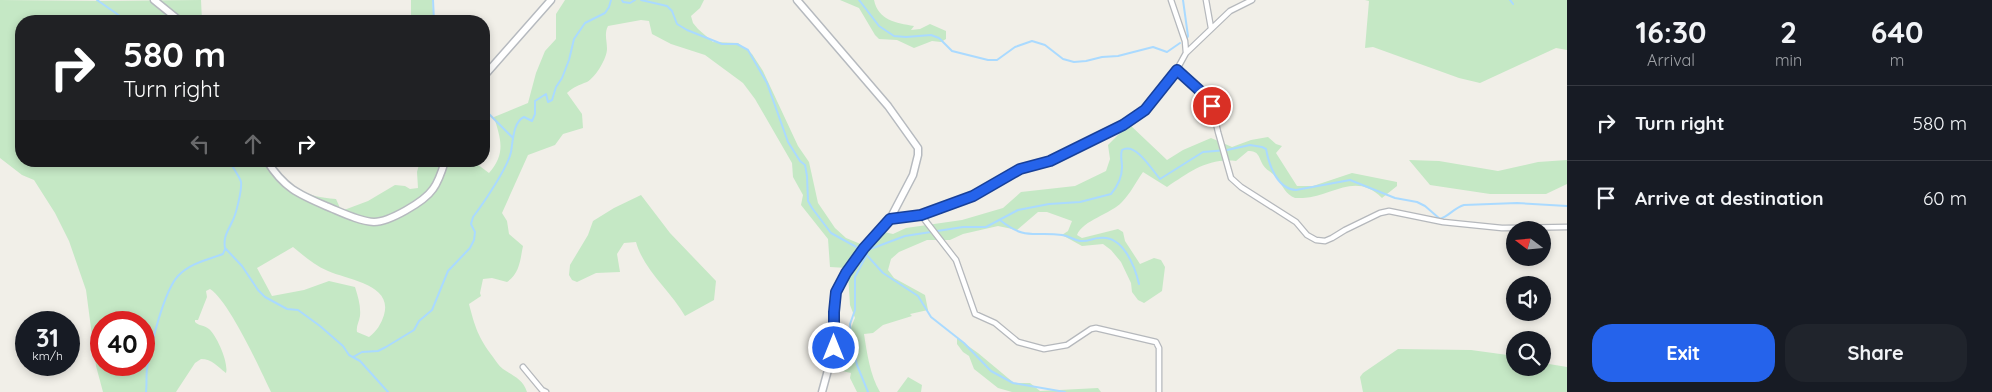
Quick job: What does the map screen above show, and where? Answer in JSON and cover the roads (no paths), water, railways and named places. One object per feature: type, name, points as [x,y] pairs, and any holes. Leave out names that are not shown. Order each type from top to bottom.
[{"type":"street","points":[[154,0],[173,15]]},
{"type":"street","points":[[490,69],[550,0]]},
{"type":"street","points":[[797,0],[888,106],[918,148],[913,175],[890,219],[864,248],[846,273],[836,292],[834,348],[822,392]]},
{"type":"street","points":[[1171,0],[1185,41],[1186,53]]},
{"type":"street","points":[[1206,0],[1212,28]]},
{"type":"street","points":[[890,219],[921,215],[973,196],[1020,169],[1050,161],[1133,119],[1145,110],[1177,70],[1186,53],[1230,10],[1252,0]]},
{"type":"street","points":[[1177,70],[1208,98],[1212,106],[1231,178],[1241,188],[1296,222],[1307,235],[1316,240],[1325,241],[1380,213],[1389,211],[1443,222],[1502,228],[1567,227]]},
{"type":"street","points":[[271,167],[280,180],[297,194],[356,218],[377,222],[391,218],[429,194],[437,182],[443,167]]},
{"type":"street","points":[[921,215],[956,260],[975,314],[995,323],[1018,342],[1044,349],[1066,345],[1095,328],[1156,342],[1159,348],[1159,392]]},
{"type":"street","points":[[523,367],[542,390],[546,392]]},
{"type":"waterway","points":[[97,0],[118,15]]},
{"type":"waterway","points":[[433,0],[434,15]]},
{"type":"waterway","points":[[353,357],[362,352],[378,351],[386,347],[414,330],[419,321],[432,310],[448,271],[470,248],[474,240],[475,232],[471,224],[473,217],[489,195],[509,159],[514,132],[520,119],[524,117],[532,121],[535,114],[535,101],[546,94],[548,102],[552,100],[569,60],[574,39],[585,23],[605,13],[611,0]]},
{"type":"waterway","points":[[622,0],[623,2],[630,3],[635,0]]},
{"type":"waterway","points":[[641,0],[667,6],[672,11],[677,24],[687,30],[722,44],[737,44],[748,50],[767,83],[788,142],[800,161],[805,165],[808,201],[831,233],[860,249]]},
{"type":"waterway","points":[[859,0],[879,26],[894,36],[931,35],[939,38],[952,51],[988,60],[997,60],[1015,47],[1032,41],[1045,45],[1063,59],[1074,62],[1118,56],[1153,47],[1167,52],[1180,43]]},
{"type":"waterway","points":[[1183,0],[1188,36],[1186,40]]},
{"type":"waterway","points":[[1510,0],[1513,4]]},
{"type":"waterway","points":[[490,115],[513,138]]},
{"type":"waterway","points":[[865,251],[905,236],[963,227],[986,227],[1018,210],[1049,204],[1080,202],[1111,194],[1121,174],[1122,150],[1127,149],[1138,153],[1160,179],[1203,152],[1227,150],[1250,145],[1262,147],[1266,149],[1275,175],[1289,189],[1296,190],[1350,180],[1395,198],[1417,202],[1425,206],[1440,219],[1464,205],[1517,203],[1567,206]]},
{"type":"waterway","points":[[233,167],[241,180],[240,196],[225,237],[225,248],[242,266],[265,297],[287,309],[298,310],[320,326],[343,346],[349,355],[360,361],[388,392]]},
{"type":"waterway","points":[[1000,220],[1009,227],[1024,233],[1062,235],[1080,241],[1099,238],[1115,241],[1121,246],[1131,261],[1139,284]]},
{"type":"waterway","points":[[146,392],[147,369],[154,334],[173,283],[188,268],[223,254],[225,249]]},
{"type":"waterway","points":[[864,252],[883,273],[918,296],[931,317],[964,343],[991,371],[1013,383],[1065,392]]},
{"type":"waterway","points":[[867,254],[855,277],[855,310],[850,324],[851,341],[857,365],[868,392]]}]
